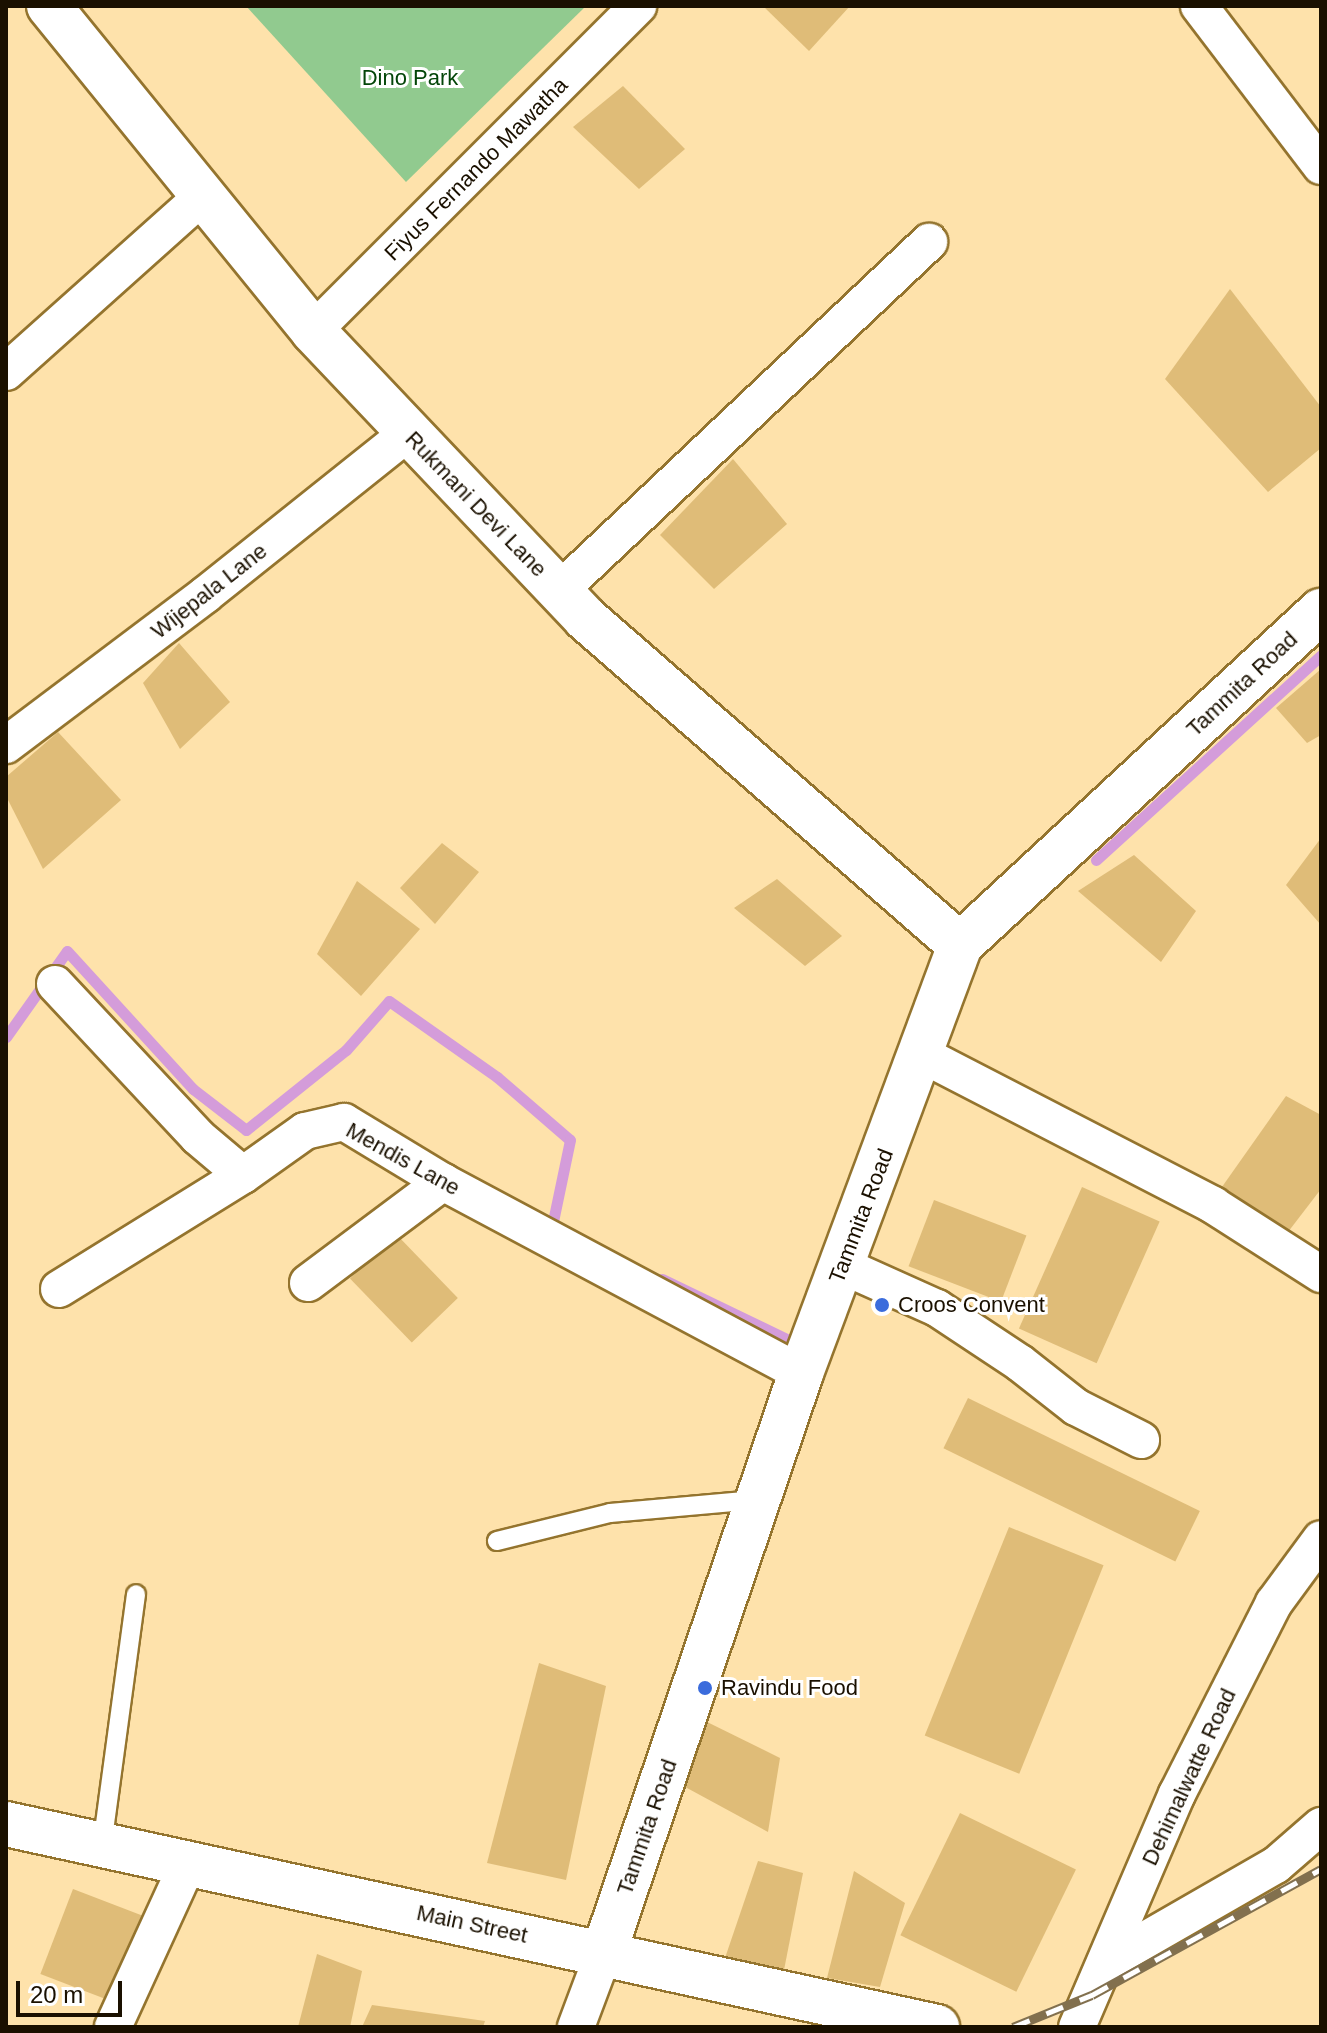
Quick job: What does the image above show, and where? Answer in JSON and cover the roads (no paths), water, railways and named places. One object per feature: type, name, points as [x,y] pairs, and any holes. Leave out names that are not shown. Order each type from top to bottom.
[{"type":"street","name":"Rukmani Devi Lane","points":[[49,6],[313,331],[585,618],[960,945]]},
{"type":"street","name":"Fiyus Fernando Mawatha","points":[[313,331],[638,6]]},
{"type":"street","points":[[1199,6],[1321,166]]},
{"type":"street","points":[[6,372],[202,197]]},
{"type":"street","points":[[559,591],[929,242]]},
{"type":"street","name":"Wijepala Lane","points":[[6,745],[205,595],[408,433]]},
{"type":"street","name":"Tammita Road","points":[[604,1952],[801,1373],[960,945],[1321,611]]},
{"type":"street","points":[[55,984],[198,1137],[243,1175]]},
{"type":"street","points":[[921,1054],[1213,1205],[1321,1274]]},
{"type":"street","name":"Mendis Lane","points":[[59,1289],[243,1175],[305,1131],[344,1122],[443,1182],[801,1373]]},
{"type":"street","points":[[308,1283],[443,1182]]},
{"type":"street","points":[[843,1266],[937,1308],[1020,1363],[1076,1407],[1141,1440]]},
{"type":"street","name":"Dehimalwatte Road","points":[[1077,2027],[1177,1794],[1274,1603],[1321,1539]]},
{"type":"street","name":"Main Street","points":[[6,1824],[937,2027]]},
{"type":"street","points":[[1107,1962],[1276,1865],[1321,1826]]},
{"type":"street","points":[[113,2027],[187,1865]]},
{"type":"street","points":[[576,2027],[604,1952]]},
{"type":"lane","points":[[497,1541],[610,1513],[758,1500]]},
{"type":"lane","points":[[102,1846],[136,1594]]},
{"type":"waterway","points":[[1096,860],[1321,655]]},
{"type":"waterway","points":[[6,1037],[67,951],[193,1089],[246,1130],[346,1050],[389,1001],[497,1077],[570,1140],[552,1226],[557,1228]]},
{"type":"waterway","points":[[662,1279],[793,1342],[797,1333]]},
{"type":"railway","points":[[1013,2027],[1092,1995],[1321,1869]]},
{"type":"place","name":"Croos Convent","points":[[882,1305]]},
{"type":"place","name":"Ravindu Food","points":[[705,1688]]},
{"type":"park label","name":"Dino Park","points":[[410,78]]}]
